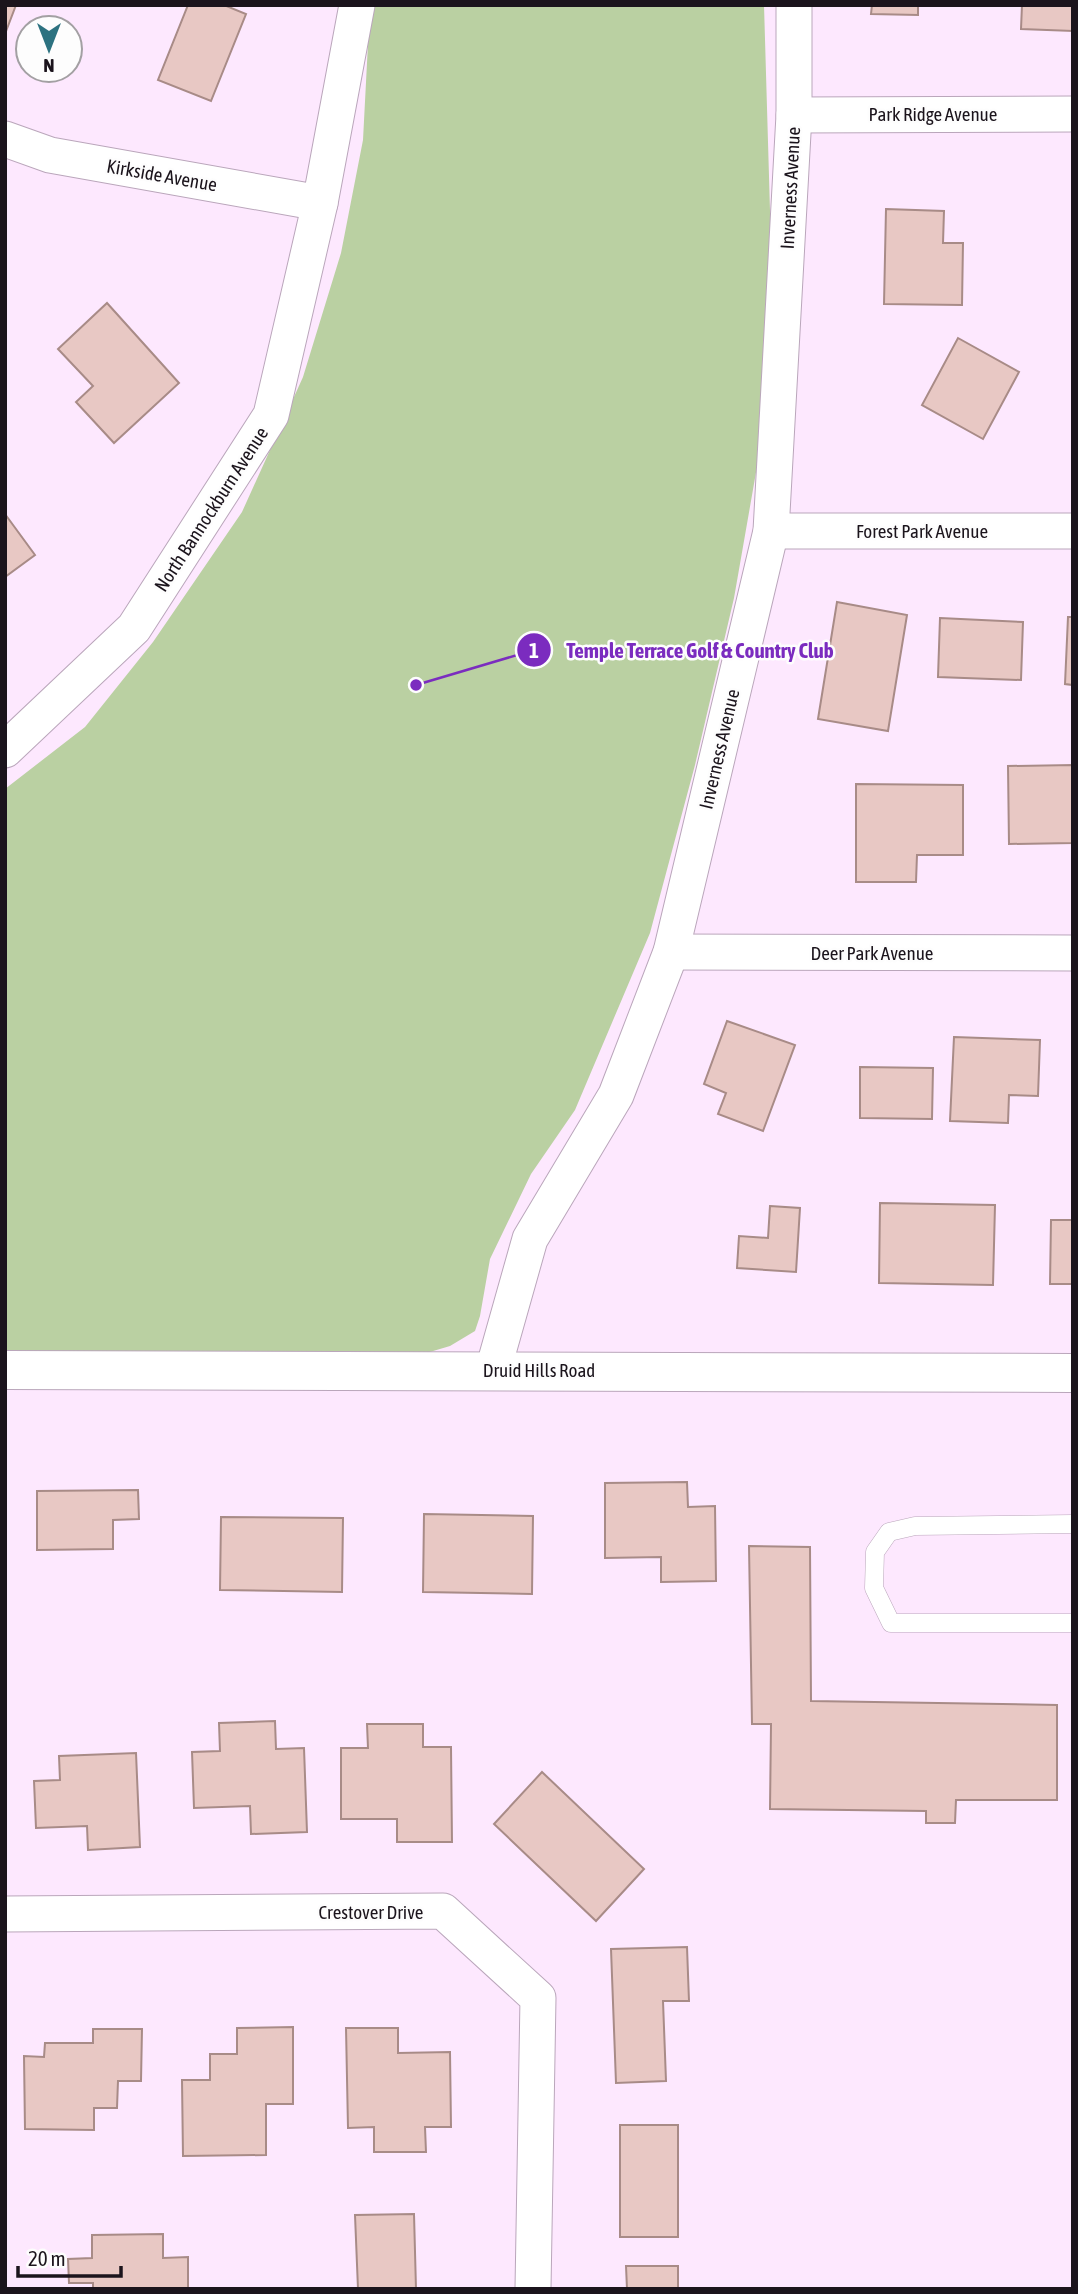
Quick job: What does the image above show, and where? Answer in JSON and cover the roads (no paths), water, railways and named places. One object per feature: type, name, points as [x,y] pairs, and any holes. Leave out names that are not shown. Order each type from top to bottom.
[{"type":"street","name":"North Bannockburn Avenue","points":[[5,750],[134,628],[271,415],[320,203],[357,5]]},
{"type":"street","name":"Inverness Avenue","points":[[493,1370],[530,1239],[616,1095],[671,952],[771,531],[794,114],[794,5]]},
{"type":"street","name":"Park Ridge Avenue","points":[[794,114],[1073,114]]},
{"type":"street","name":"Kirkside Avenue","points":[[5,139],[50,155],[320,203]]},
{"type":"street","name":"Forest Park Avenue","points":[[771,531],[1073,531]]},
{"type":"street","name":"Deer Park Avenue","points":[[671,952],[1073,953]]},
{"type":"street","name":"Druid Hills Road","points":[[5,1370],[1073,1373]]},
{"type":"street","name":"Crestover Drive","points":[[5,1914],[443,1911],[538,1998],[533,2289]]},
{"type":"lane","points":[[1073,1524],[915,1526],[889,1532],[876,1552],[874,1588],[891,1623],[1073,1623]]},
{"type":"place","name":"Temple Terrace Golf & Country Club","points":[[416,685]]}]
